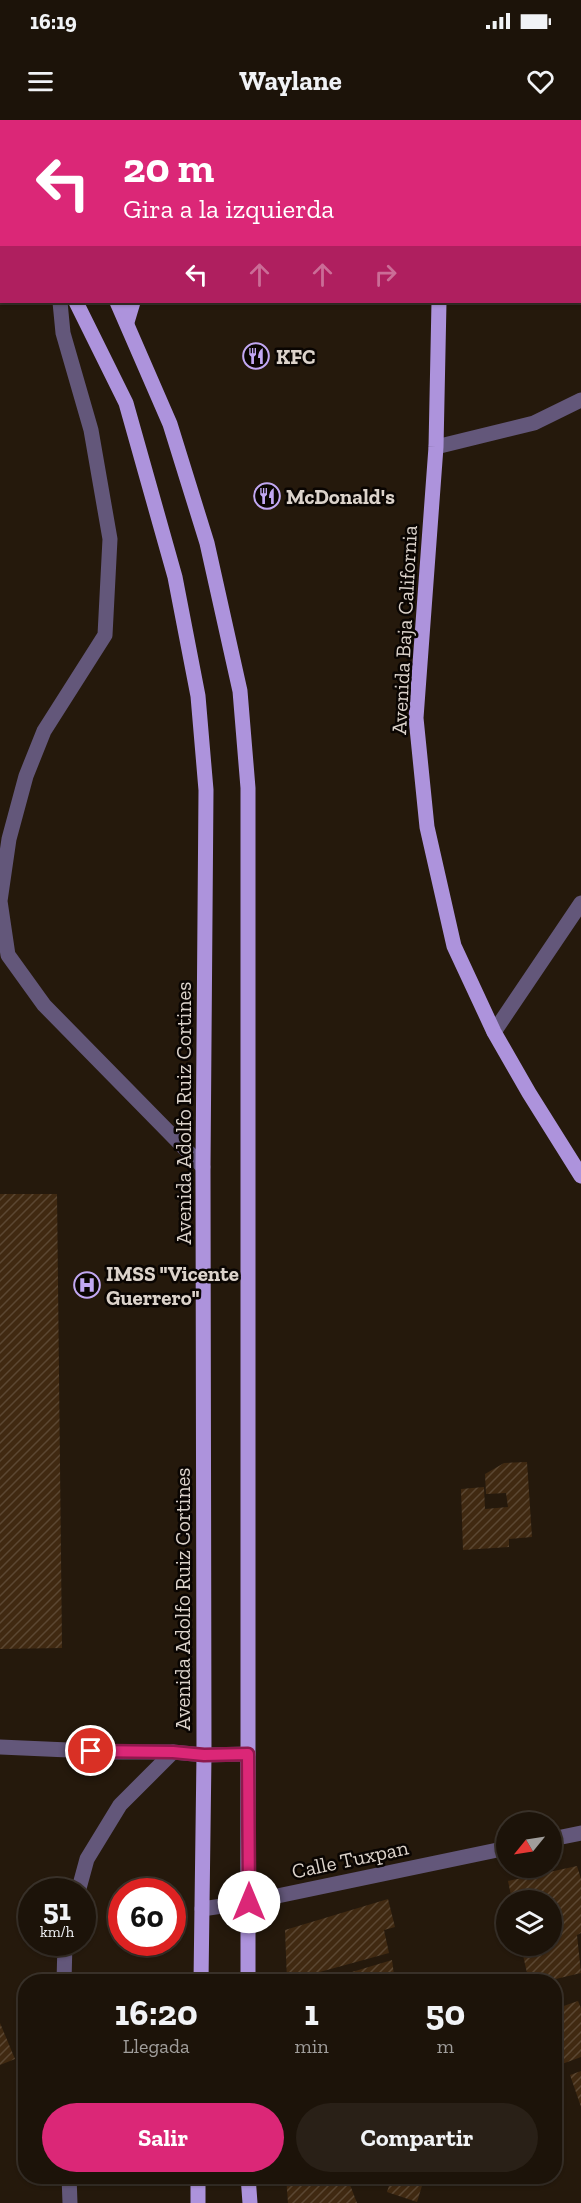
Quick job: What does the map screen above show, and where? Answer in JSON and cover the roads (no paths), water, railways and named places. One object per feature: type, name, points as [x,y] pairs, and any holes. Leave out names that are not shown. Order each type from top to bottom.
[{"type":"main road","name":"Avenida Adolfo Ruiz Cortines","points":[[76,303],[126,403],[175,577],[198,696],[206,790],[203,1167],[204,1755],[201,1974]]},
{"type":"main road","points":[[118,303],[170,424],[207,543],[240,691],[248,788],[248,1974]]},
{"type":"main road","points":[[127,322],[133,303]]},
{"type":"main road","name":"Avenida Baja California","points":[[439,303],[436,447],[416,718],[427,827],[454,946],[494,1032],[581,1176]]},
{"type":"main road","points":[[198,2184],[198,2203]]},
{"type":"main road","points":[[249,2184],[250,2203]]},
{"type":"street","points":[[60,303],[63,333],[91,429],[110,539],[105,635],[44,731],[26,776],[9,839],[0,901],[8,955],[44,1005],[203,1167]]},
{"type":"street","points":[[436,447],[534,423],[581,400]]},
{"type":"street","points":[[494,1032],[581,903]]},
{"type":"street","points":[[0,1747],[204,1755],[248,1754]]},
{"type":"street","points":[[82,1878],[87,1859],[120,1804],[173,1752]]},
{"type":"street","points":[[562,1837],[581,1833]]},
{"type":"street","name":"Calle Tuxpan","points":[[201,1909],[249,1902],[496,1850]]},
{"type":"street","points":[[64,1974],[65,1956]]},
{"type":"street","points":[[69,2184],[70,2203]]},
{"type":"place","name":"KFC","points":[[256,356]]},
{"type":"place","name":"McDonald's","points":[[267,496]]},
{"type":"place","name":"IMSS \"Vicente Guerrero\"","points":[[87,1285]]}]
